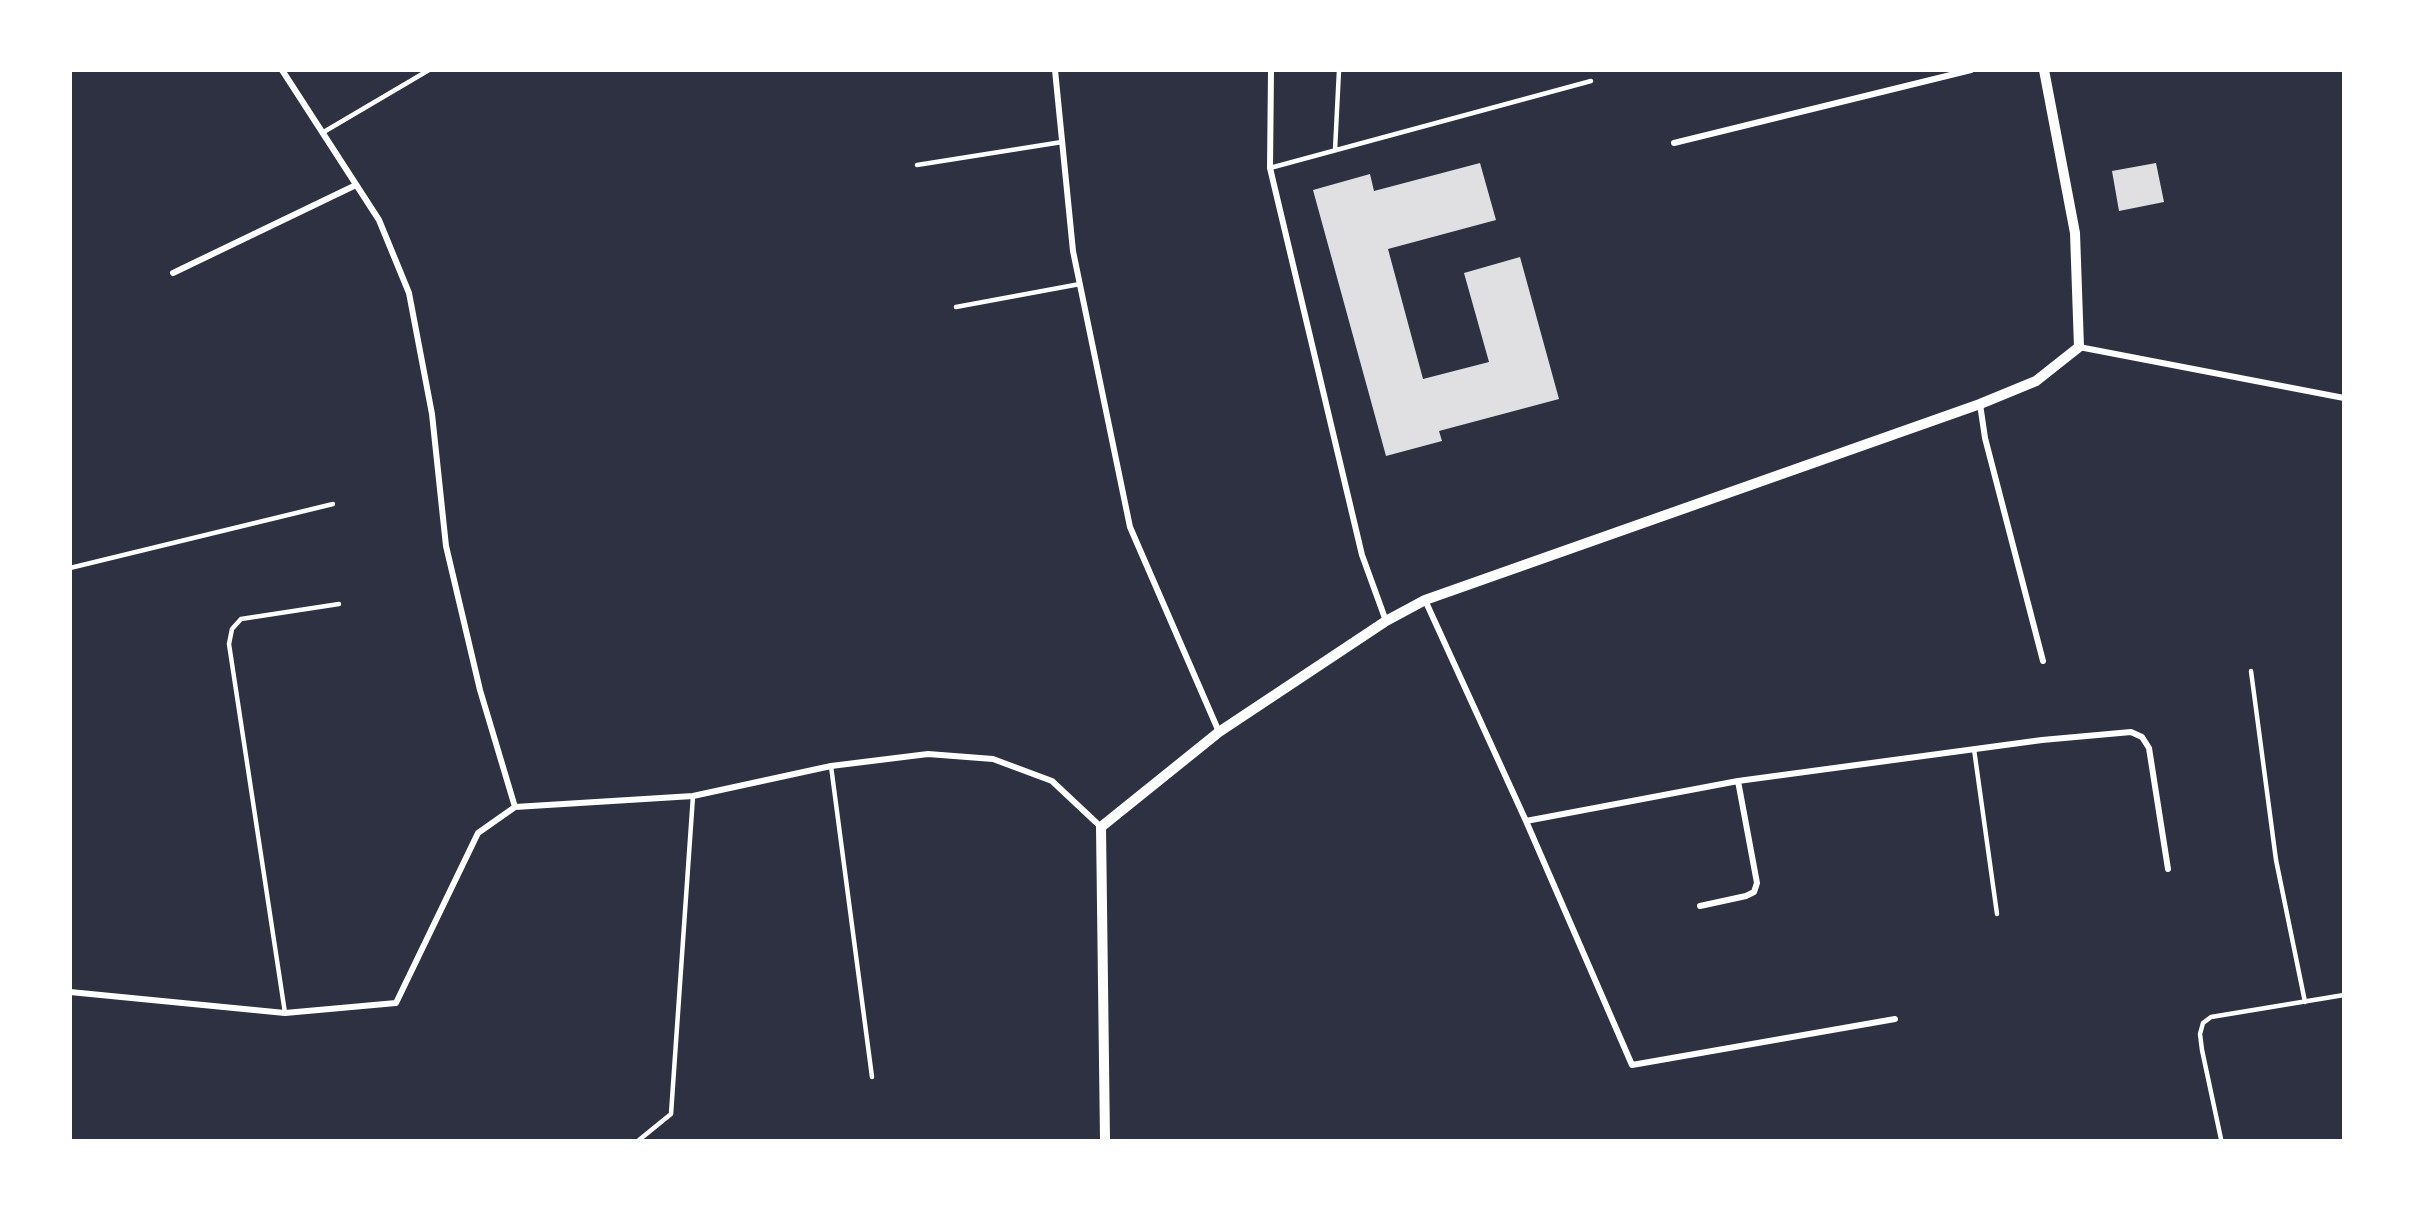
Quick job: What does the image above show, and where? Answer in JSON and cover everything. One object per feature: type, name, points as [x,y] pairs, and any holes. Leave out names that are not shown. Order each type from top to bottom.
[{"type":"street","points":[[282,70],[379,220],[409,293],[432,414],[446,546],[480,690],[515,807]]},
{"type":"street","points":[[1055,70],[1073,251],[1130,527],[1219,732]]},
{"type":"street","points":[[1271,70],[1270,168],[1362,555],[1386,621]]},
{"type":"street","points":[[1674,143],[1971,70]]},
{"type":"street","points":[[2044,70],[2075,233],[2079,347]]},
{"type":"street","points":[[173,273],[356,185]]},
{"type":"street","points":[[1101,827],[1219,732],[1386,621],[1425,600],[1980,404],[2036,381],[2079,347],[2343,398]]},
{"type":"street","points":[[1980,404],[1985,438],[2043,662]]},
{"type":"street","points":[[1425,600],[1527,821],[1632,1065],[1895,1019]]},
{"type":"street","points":[[1527,821],[1738,781],[1974,749],[2122,732],[2142,737],[2149,748],[2168,869]]},
{"type":"street","points":[[70,992],[285,1013],[396,1003],[478,833],[515,807],[693,796],[831,766],[928,754],[993,759],[1052,781],[1101,827],[1105,1140]]},
{"type":"street","points":[[1700,906],[1746,896],[1754,892],[1757,883],[1738,781]]},
{"type":"lane","points":[[322,133],[429,70]]},
{"type":"lane","points":[[1335,150],[1339,70]]},
{"type":"lane","points":[[1270,168],[1591,81]]},
{"type":"lane","points":[[917,165],[1062,142]]},
{"type":"lane","points":[[956,307],[1080,284]]},
{"type":"lane","points":[[70,568],[333,504]]},
{"type":"lane","points":[[285,1013],[229,644],[232,629],[241,619],[339,604]]},
{"type":"lane","points":[[2251,671],[2276,860],[2305,1002]]},
{"type":"lane","points":[[1974,749],[1997,914]]},
{"type":"lane","points":[[831,766],[872,1077]]},
{"type":"lane","points":[[639,1140],[671,1114],[693,796]]},
{"type":"lane","points":[[2221,1139],[2202,1050],[2200,1034],[2203,1023],[2211,1017],[2343,995]]},
{"type":"building","points":[[1480,163],[1496,220],[1388,249],[1423,379],[1489,362],[1464,273],[1520,257],[1559,399],[1439,431],[1442,441],[1386,456],[1313,190],[1370,174],[1374,191]]},
{"type":"building","points":[[2156,163],[2164,202],[2119,211],[2112,171]]}]
